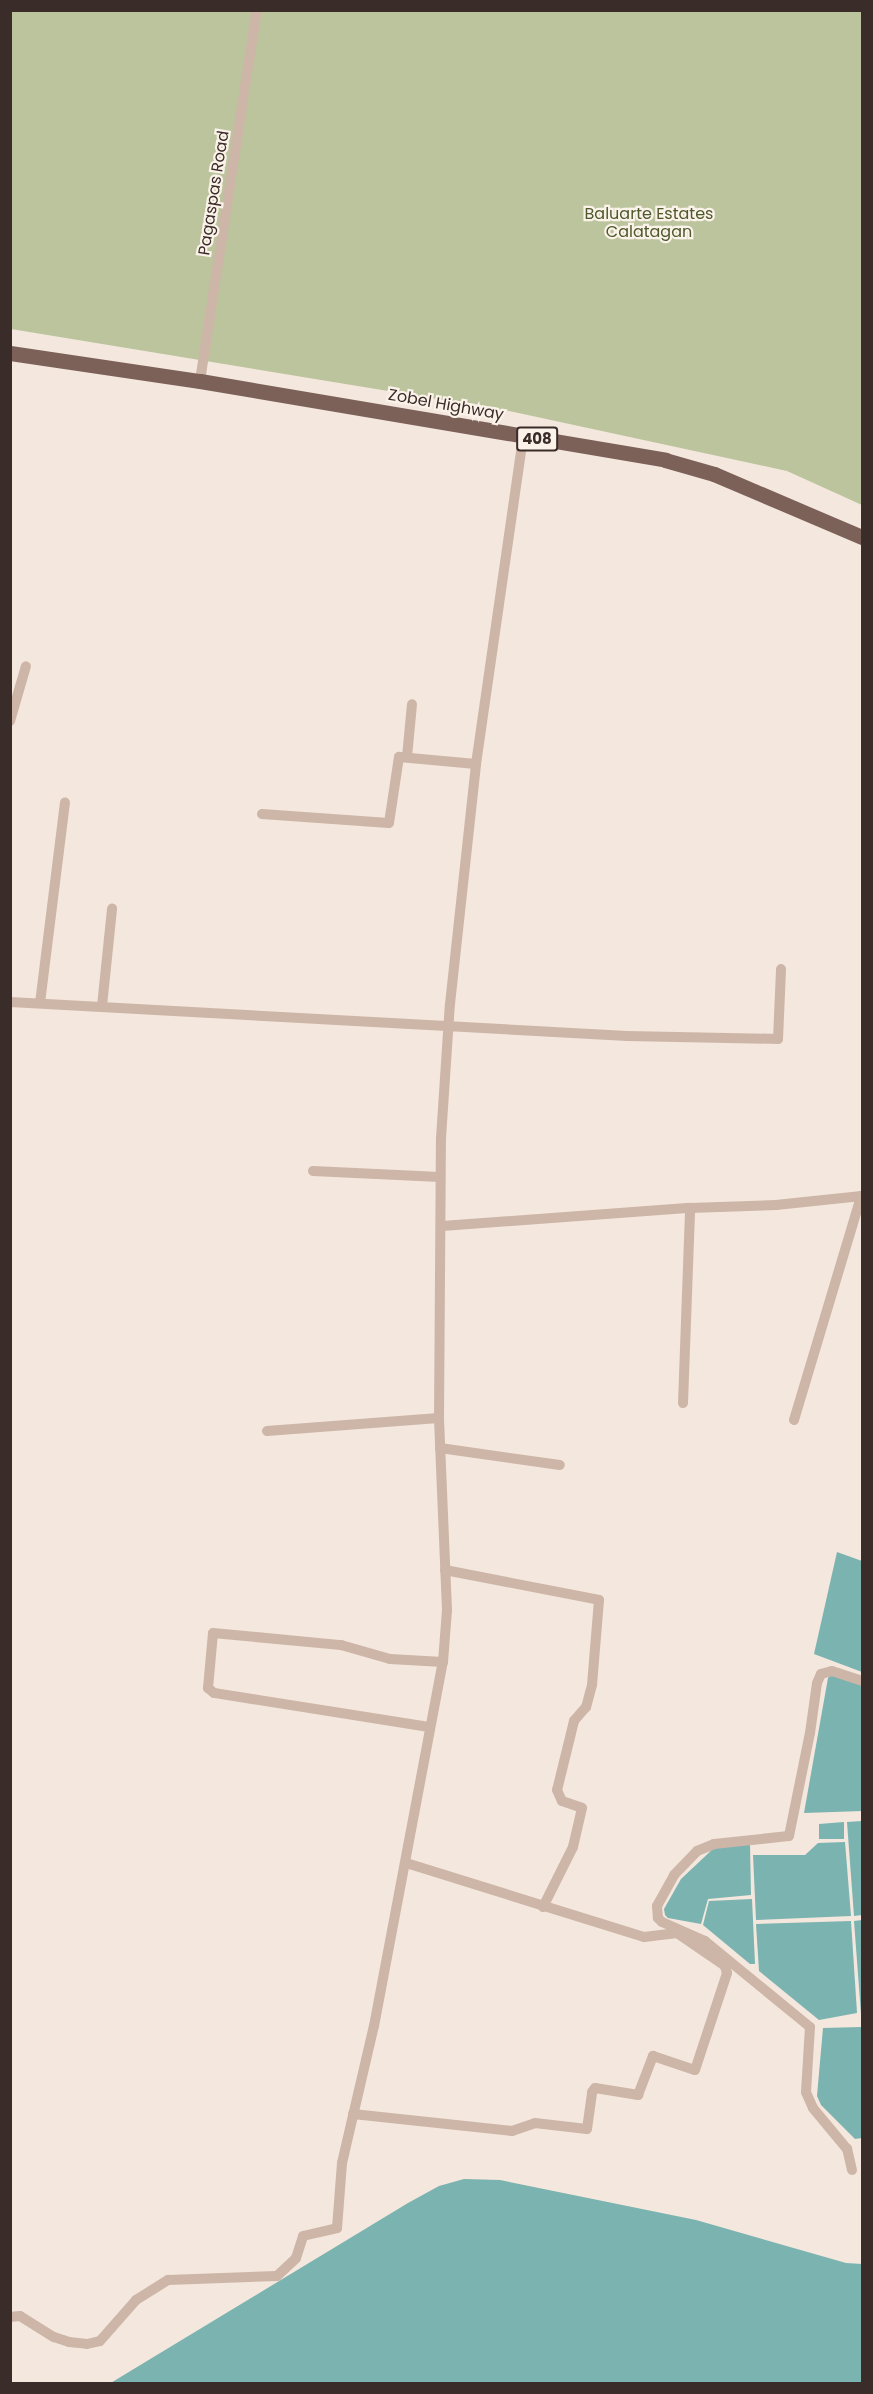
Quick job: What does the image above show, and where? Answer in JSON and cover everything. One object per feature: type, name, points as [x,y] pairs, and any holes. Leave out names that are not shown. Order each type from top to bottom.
[{"type":"main road","name":"Zobel Highway","points":[[10,353],[200,381],[664,460],[714,474],[862,537]]},
{"type":"street","name":"Pagaspas Road","points":[[200,381],[257,10]]},
{"type":"street","points":[[10,2317],[20,2316],[54,2337],[87,2344],[100,2341],[136,2300],[168,2280],[277,2276],[296,2258],[303,2236],[337,2228],[342,2163],[374,2026],[406,1863],[429,1727],[444,1662],[447,1610],[439,1418],[442,1226],[440,1178],[450,1024],[476,764],[523,437]]},
{"type":"street","points":[[10,721],[26,666]]},
{"type":"street","points":[[407,757],[412,704]]},
{"type":"street","points":[[262,814],[389,823],[399,757],[476,764]]},
{"type":"street","points":[[40,1003],[65,803]]},
{"type":"street","points":[[102,1006],[112,909]]},
{"type":"street","points":[[10,1002],[450,1024],[627,1036],[778,1038],[781,969]]},
{"type":"street","points":[[313,1171],[440,1178]]},
{"type":"street","points":[[442,1226],[690,1208],[776,1205],[862,1196],[794,1420]]},
{"type":"street","points":[[682,1403],[690,1208]]},
{"type":"street","points":[[267,1431],[439,1418]]},
{"type":"street","points":[[440,1448],[560,1465]]},
{"type":"street","points":[[445,1570],[599,1600],[591,1685],[586,1707],[574,1721],[557,1790],[562,1802],[582,1808],[573,1847],[543,1907]]},
{"type":"street","points":[[429,1727],[214,1693],[208,1688],[213,1633],[341,1645],[390,1659],[444,1662]]},
{"type":"street","points":[[852,2170],[847,2149],[813,2108],[806,2092],[810,2026],[705,1941],[662,1922],[657,1912],[662,1894],[674,1875],[697,1851],[714,1844],[789,1836],[810,1733],[817,1683],[821,1674],[832,1671],[862,1681]]},
{"type":"street","points":[[353,2114],[512,2131],[535,2123],[587,2129],[592,2092],[596,2088],[638,2095],[653,2056],[695,2070],[727,1973],[725,1966],[677,1934],[644,1937],[406,1863]]},
{"type":"green space","name":"Baluarte Estates Calatagan","points":[[10,11],[862,11],[862,505],[787,471],[504,410],[11,329]]},
{"type":"water","points":[[837,1552],[862,1561],[862,1672],[814,1654]]},
{"type":"water","points":[[832,1674],[862,1684],[862,1811],[804,1813],[828,1678]]},
{"type":"water","points":[[862,1821],[862,1915],[854,1916],[847,1822]]},
{"type":"water","points":[[844,1822],[844,1839],[819,1839],[819,1824]]},
{"type":"water","points":[[845,1842],[851,1916],[756,1920],[753,1855],[805,1855],[818,1843]]},
{"type":"water","points":[[750,1844],[751,1895],[708,1899],[701,1924],[668,1918],[665,1915],[664,1909],[681,1879],[715,1847]]},
{"type":"water","points":[[752,1899],[755,1964],[750,1964],[703,1925],[709,1901]]},
{"type":"water","points":[[862,1920],[862,2014],[861,2014],[854,1921]]},
{"type":"water","points":[[851,1921],[857,2013],[819,2020],[759,1971],[756,1924]]},
{"type":"water","points":[[862,2027],[862,2138],[855,2139],[821,2105],[817,2096],[823,2028]]},
{"type":"water","points":[[464,2179],[500,2180],[696,2220],[846,2263],[862,2264],[862,2383],[109,2384],[408,2203],[439,2186]]}]
